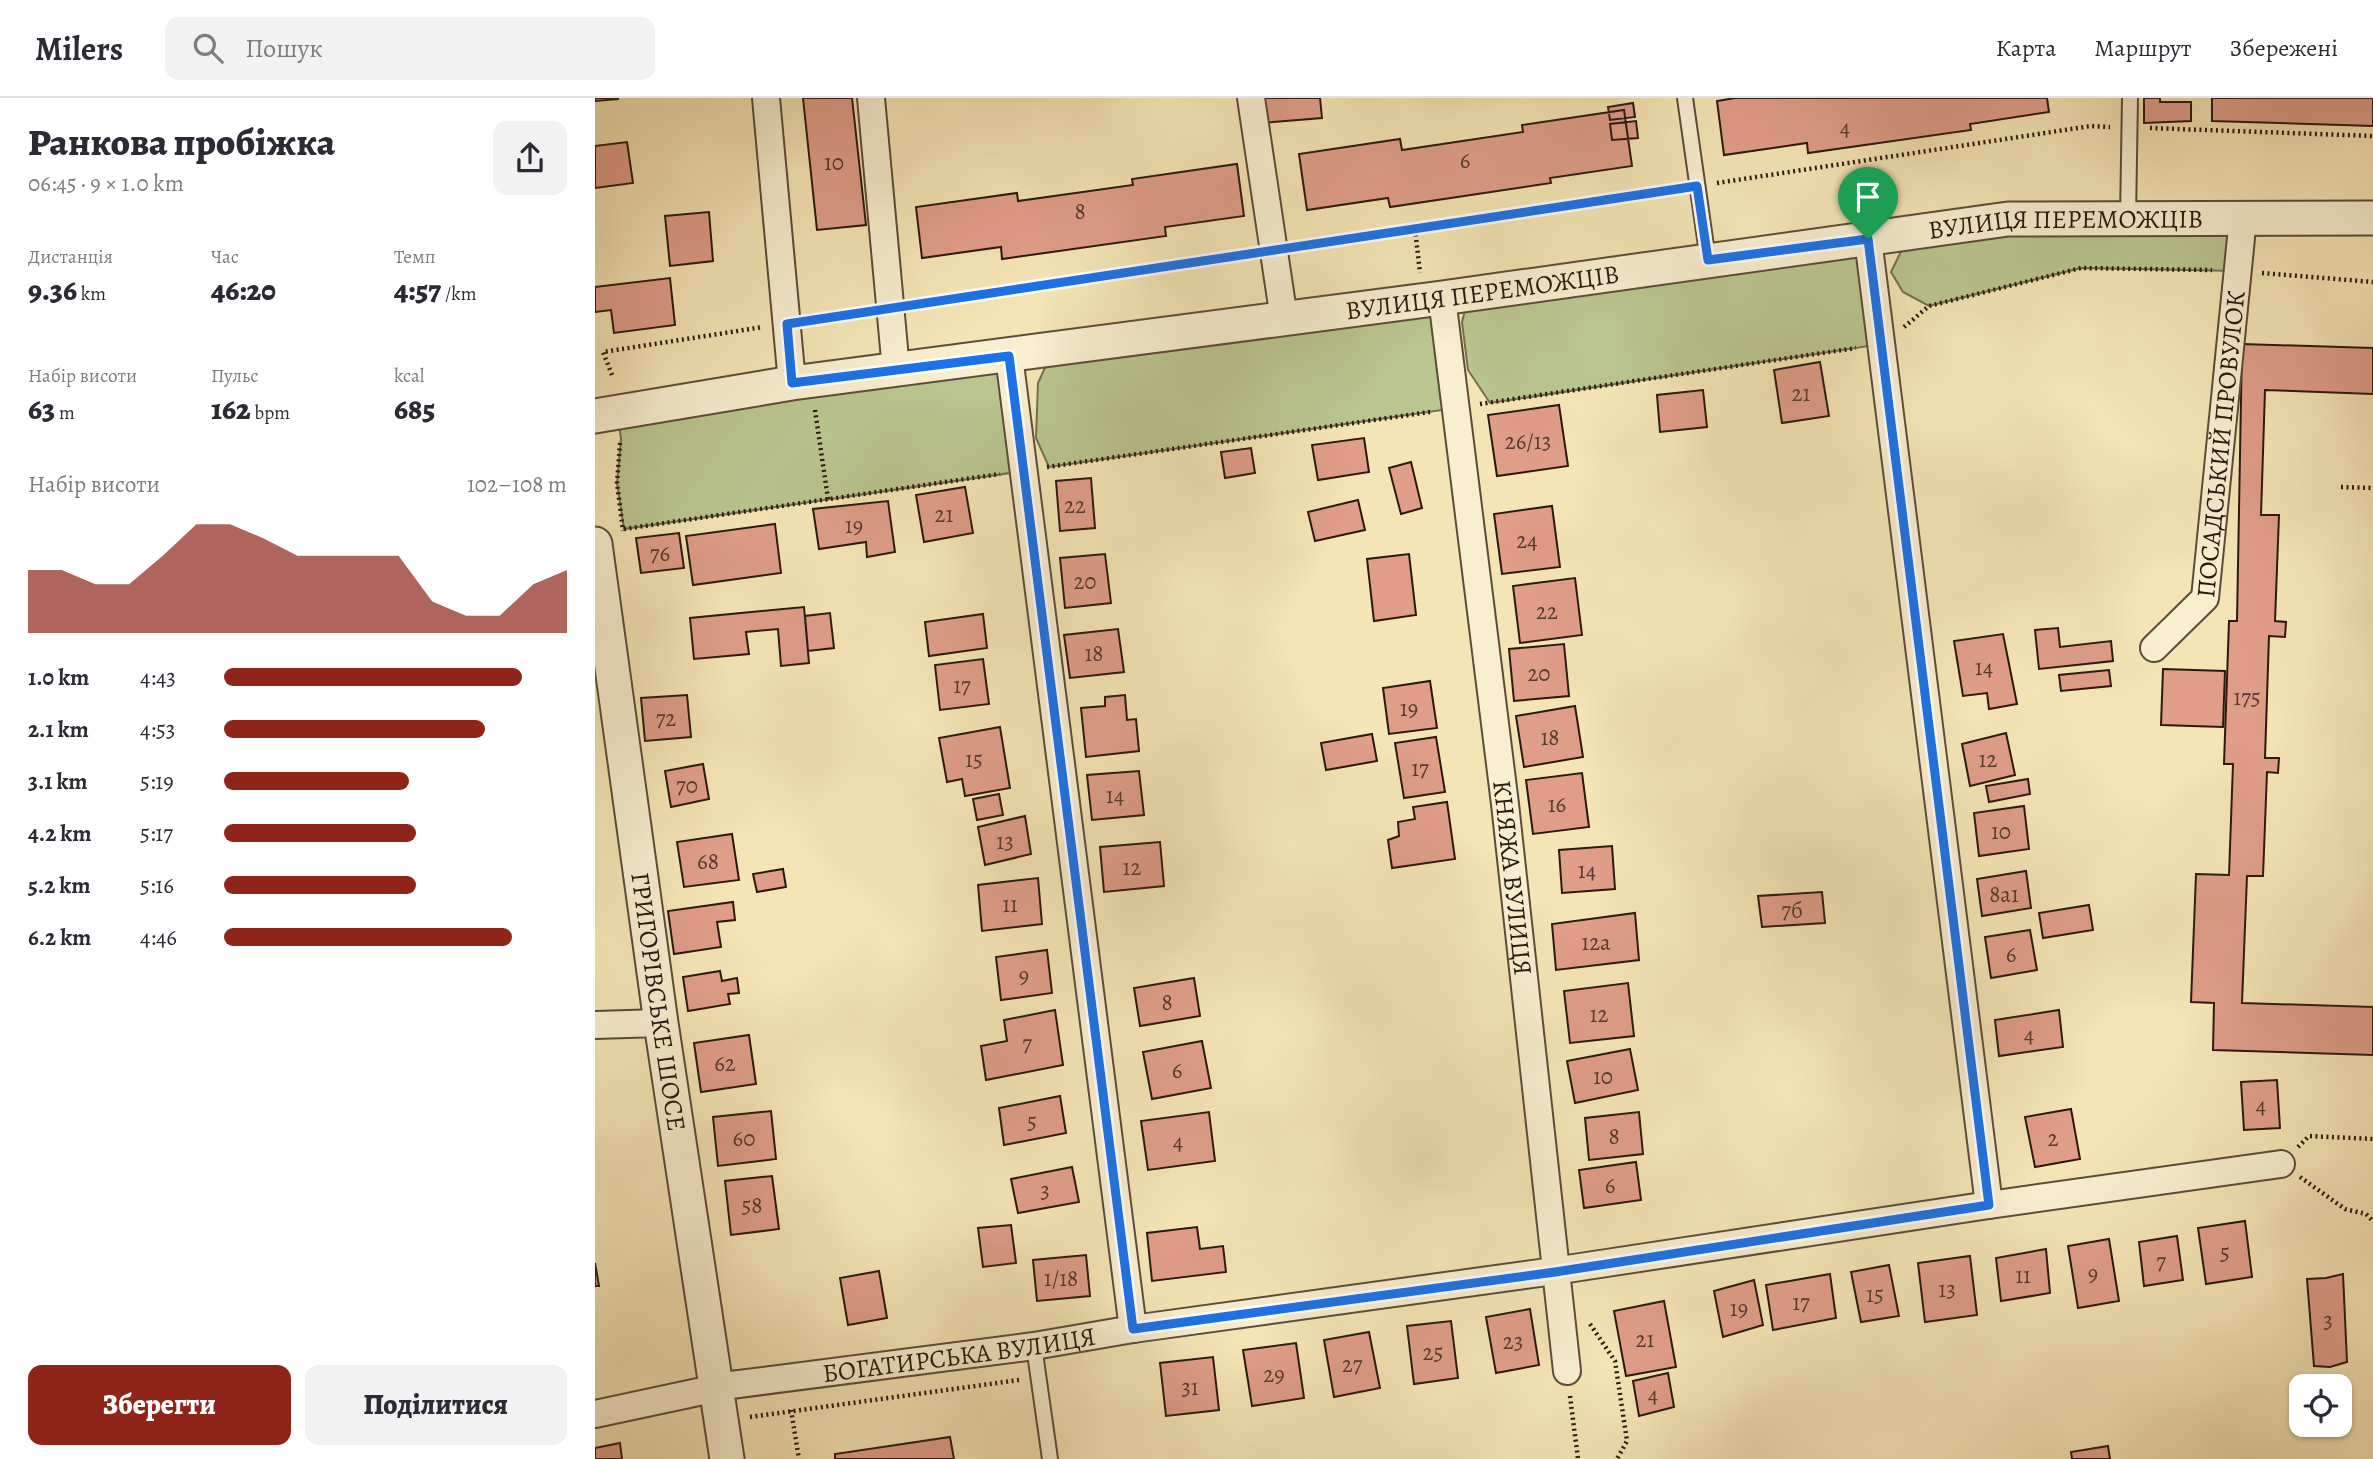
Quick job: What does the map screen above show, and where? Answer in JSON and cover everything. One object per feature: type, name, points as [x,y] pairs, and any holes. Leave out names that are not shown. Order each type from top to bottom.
[{"type":"street","points":[[766,98],[787,324],[801,382]]},
{"type":"street","points":[[871,98],[896,370]]},
{"type":"street","points":[[1251,98],[1284,319]]},
{"type":"street","name":"ПОСАДСЬКИЙ ПРОВУЛОК","points":[[2154,648],[2205,598],[2243,218]]},
{"type":"street","name":"ВУЛИЦЯ ПЕРЕМОЖЦІВ","points":[[595,416],[801,382],[1442,298],[2008,219],[2373,218]]},
{"type":"street","points":[[1868,239],[1989,1205]]},
{"type":"street","name":"КНЯЖА ВУЛИЦЯ","points":[[1442,298],[1505,804],[1567,1371]]},
{"type":"street","points":[[1009,356],[1133,1329]]},
{"type":"street","name":"ГРИГОРІВСЬКЕ ШОСЕ","points":[[595,544],[604,674],[661,1023],[727,1459]]},
{"type":"street","points":[[595,1025],[661,1023]]},
{"type":"street","name":"БОГАТИРСЬКА ВУЛИЦЯ","points":[[595,1414],[717,1388],[1555,1272],[1989,1205],[2281,1164]]},
{"type":"lane","points":[[1685,98],[1708,260]]},
{"type":"lane","points":[[2127,218],[2130,98]]},
{"type":"lane","points":[[1034,1346],[1049,1459]]},
{"type":"path","points":[[612,375],[603,352],[2091,126],[2373,136]]},
{"type":"path","points":[[1415,229],[1420,273]]},
{"type":"path","points":[[2239,271],[2373,282]]},
{"type":"path","points":[[801,382],[828,499]]},
{"type":"path","points":[[2341,487],[2373,488]]},
{"type":"path","points":[[2373,1139],[2309,1136],[2281,1164],[2345,1209],[2367,1214],[2373,1221]]},
{"type":"path","points":[[1588,1322],[1615,1361],[1627,1441],[1617,1459]]},
{"type":"path","points":[[1567,1371],[1578,1459]]},
{"type":"path","points":[[722,1421],[1038,1377]]},
{"type":"path","points":[[786,1378],[799,1459]]},
{"type":"green space","points":[[2243,218],[2239,271],[2081,268],[1929,306],[1903,292],[1891,272],[1910,233]]},
{"type":"green space","points":[[1836,243],[1872,267],[1882,344],[1490,403],[1468,370],[1462,322],[1469,294]]},
{"type":"green space","points":[[1442,298],[1456,408],[1049,467],[1036,438],[1038,383],[1053,350]]},
{"type":"green space","points":[[1009,356],[1024,471],[624,529],[617,483],[621,438],[617,413]]},
{"type":"building","points":[[595,98],[618,98],[618,99],[595,101]]},
{"type":"building","points":[[803,98],[852,98],[866,225],[817,230]]},
{"type":"building","points":[[1260,98],[1320,98],[1322,118],[1262,123]]},
{"type":"building","points":[[1735,98],[2047,98],[2049,112],[1970,124],[1971,130],[1808,153],[1807,143],[1724,155],[1717,101]]},
{"type":"building","points":[[2144,98],[2160,98],[2160,102],[2191,102],[2191,121],[2144,123]]},
{"type":"building","points":[[2212,98],[2373,98],[2373,126],[2212,121]]},
{"type":"building","points":[[1633,103],[1635,117],[1610,120],[1608,107]]},
{"type":"building","points":[[1624,110],[1632,166],[1550,178],[1551,183],[1390,207],[1388,198],[1307,210],[1299,154],[1400,139],[1402,150],[1523,132],[1522,125]]},
{"type":"building","points":[[1636,121],[1638,138],[1612,140],[1610,124]]},
{"type":"building","points":[[627,142],[633,183],[595,188],[595,146]]},
{"type":"building","points":[[1237,164],[1244,216],[1165,227],[1166,236],[1002,259],[1001,247],[922,258],[916,207],[1017,193],[1018,201],[1133,185],[1132,179]]},
{"type":"building","points":[[709,212],[713,261],[670,266],[665,216]]},
{"type":"building","points":[[670,278],[675,325],[614,333],[611,310],[595,312],[595,287]]},
{"type":"building","points":[[2242,344],[2373,348],[2373,394],[2265,390],[2261,515],[2279,515],[2275,621],[2286,622],[2285,637],[2269,636],[2265,758],[2279,758],[2278,773],[2267,772],[2263,876],[2247,876],[2242,1003],[2373,1007],[2373,1055],[2213,1050],[2214,1003],[2191,1002],[2196,874],[2229,875],[2233,764],[2224,764],[2229,621],[2237,621]]},
{"type":"building","points":[[1820,362],[1829,416],[1782,423],[1774,370]]},
{"type":"building","points":[[1703,390],[1707,427],[1660,432],[1657,395]]},
{"type":"building","points":[[1559,405],[1568,466],[1497,476],[1488,415]]},
{"type":"building","points":[[1364,438],[1369,472],[1318,480],[1312,445]]},
{"type":"building","points":[[1251,448],[1255,473],[1225,478],[1221,452]]},
{"type":"building","points":[[1411,462],[1422,508],[1401,514],[1389,468]]},
{"type":"building","points":[[1091,478],[1095,528],[1060,531],[1056,481]]},
{"type":"building","points":[[965,487],[973,533],[924,542],[916,495]]},
{"type":"building","points":[[1358,500],[1365,530],[1315,541],[1308,512]]},
{"type":"building","points":[[888,501],[895,552],[867,557],[866,542],[819,549],[813,509]]},
{"type":"building","points":[[1552,506],[1560,567],[1502,574],[1494,514]]},
{"type":"building","points":[[775,524],[781,573],[693,585],[686,536]]},
{"type":"building","points":[[679,533],[684,568],[641,573],[636,538]]},
{"type":"building","points":[[1105,554],[1111,603],[1065,608],[1060,558]]},
{"type":"building","points":[[1409,554],[1416,615],[1374,621],[1367,559]]},
{"type":"building","points":[[1575,578],[1582,635],[1520,643],[1513,586]]},
{"type":"building","points":[[804,607],[809,663],[781,666],[778,629],[746,632],[749,654],[694,659],[690,618]]},
{"type":"building","points":[[830,613],[834,648],[808,651],[805,616]]},
{"type":"building","points":[[983,614],[987,648],[929,656],[925,622]]},
{"type":"building","points":[[2058,628],[2060,647],[2111,641],[2113,661],[2039,669],[2035,630]]},
{"type":"building","points":[[1118,629],[1124,672],[1070,678],[1064,635]]},
{"type":"building","points":[[2003,634],[2017,704],[1989,709],[1987,693],[1963,696],[1954,641]]},
{"type":"building","points":[[1564,644],[1569,696],[1514,701],[1509,649]]},
{"type":"building","points":[[983,659],[989,704],[940,710],[935,665]]},
{"type":"building","points":[[2163,669],[2225,671],[2223,727],[2161,725]]},
{"type":"building","points":[[2109,670],[2111,686],[2061,691],[2059,675]]},
{"type":"building","points":[[1430,681],[1437,728],[1389,734],[1383,688]]},
{"type":"building","points":[[687,695],[691,737],[645,741],[641,698]]},
{"type":"building","points":[[1125,695],[1127,720],[1136,719],[1139,751],[1086,757],[1081,708],[1105,706],[1105,697]]},
{"type":"building","points":[[1575,706],[1583,757],[1524,767],[1516,716]]},
{"type":"building","points":[[1000,727],[1010,788],[965,796],[962,779],[947,782],[939,738]]},
{"type":"building","points":[[2006,733],[2015,775],[1970,786],[1962,744]]},
{"type":"building","points":[[1372,734],[1377,761],[1326,770],[1321,743]]},
{"type":"building","points":[[1436,737],[1445,792],[1404,798],[1395,743]]},
{"type":"building","points":[[703,764],[709,799],[671,807],[665,771]]},
{"type":"building","points":[[1139,771],[1144,815],[1092,820],[1087,775]]},
{"type":"building","points":[[1582,773],[1589,827],[1533,834],[1526,780]]},
{"type":"building","points":[[2028,779],[2030,794],[1989,802],[1986,786]]},
{"type":"building","points":[[999,794],[1003,815],[977,820],[973,799]]},
{"type":"building","points":[[1447,802],[1455,859],[1392,868],[1388,840],[1399,836],[1398,822],[1415,819],[1413,807]]},
{"type":"building","points":[[2024,806],[2029,849],[1979,856],[1974,813]]},
{"type":"building","points":[[1025,816],[1031,854],[985,865],[978,827]]},
{"type":"building","points":[[732,834],[739,880],[684,887],[677,842]]},
{"type":"building","points":[[1160,842],[1164,886],[1104,892],[1100,847]]},
{"type":"building","points":[[1612,846],[1615,889],[1562,893],[1559,850]]},
{"type":"building","points":[[783,869],[786,887],[757,892],[753,874]]},
{"type":"building","points":[[2026,871],[2031,908],[1982,916],[1977,879]]},
{"type":"building","points":[[1038,878],[1042,924],[982,931],[978,885]]},
{"type":"building","points":[[1822,892],[1825,923],[1762,927],[1758,896]]},
{"type":"building","points":[[733,902],[735,920],[717,922],[721,947],[674,954],[668,911]]},
{"type":"building","points":[[2089,905],[2093,930],[2043,938],[2039,913]]},
{"type":"building","points":[[1635,913],[1639,960],[1556,970],[1552,924]]},
{"type":"building","points":[[2030,930],[2037,970],[1991,978],[1985,937]]},
{"type":"building","points":[[1047,950],[1052,993],[1001,1000],[996,957]]},
{"type":"building","points":[[720,971],[722,981],[737,978],[739,993],[728,994],[730,1004],[688,1011],[683,977]]},
{"type":"building","points":[[1194,978],[1200,1016],[1140,1026],[1134,988]]},
{"type":"building","points":[[1628,983],[1634,1036],[1570,1043],[1564,991]]},
{"type":"building","points":[[1055,1010],[1063,1065],[986,1080],[981,1046],[1007,1041],[1004,1020]]},
{"type":"building","points":[[2059,1010],[2063,1047],[1999,1056],[1995,1020]]},
{"type":"building","points":[[749,1035],[756,1084],[701,1092],[694,1043]]},
{"type":"building","points":[[1202,1041],[1211,1088],[1152,1099],[1143,1052]]},
{"type":"building","points":[[1630,1049],[1638,1090],[1575,1103],[1567,1061]]},
{"type":"building","points":[[2277,1080],[2280,1128],[2244,1130],[2241,1082]]},
{"type":"building","points":[[1060,1096],[1066,1133],[1004,1145],[999,1108]]},
{"type":"building","points":[[2071,1109],[2080,1159],[2035,1167],[2025,1117]]},
{"type":"building","points":[[771,1111],[776,1159],[718,1166],[713,1117]]},
{"type":"building","points":[[1209,1112],[1215,1161],[1148,1170],[1141,1121]]},
{"type":"building","points":[[1639,1112],[1643,1154],[1589,1160],[1585,1118]]},
{"type":"building","points":[[1636,1162],[1641,1200],[1584,1208],[1579,1170]]},
{"type":"building","points":[[1072,1167],[1079,1202],[1018,1213],[1011,1179]]},
{"type":"building","points":[[772,1176],[779,1229],[731,1235],[725,1181]]},
{"type":"building","points":[[2245,1221],[2252,1277],[2206,1284],[2198,1228]]},
{"type":"building","points":[[1011,1225],[1016,1263],[983,1267],[978,1228]]},
{"type":"building","points":[[1197,1227],[1200,1249],[1223,1246],[1226,1272],[1152,1281],[1147,1233]]},
{"type":"building","points":[[2177,1236],[2183,1280],[2144,1286],[2139,1242]]},
{"type":"building","points":[[2109,1239],[2119,1301],[2078,1308],[2068,1246]]},
{"type":"building","points":[[2046,1249],[2050,1293],[2001,1301],[1996,1258]]},
{"type":"building","points":[[1086,1255],[1090,1296],[1037,1301],[1033,1260]]},
{"type":"building","points":[[1970,1256],[1977,1315],[1925,1322],[1918,1263]]},
{"type":"building","points":[[595,1263],[599,1286],[595,1286]]},
{"type":"building","points":[[1889,1265],[1899,1316],[1861,1322],[1851,1272]]},
{"type":"building","points":[[879,1271],[887,1318],[848,1325],[840,1278]]},
{"type":"building","points":[[1830,1274],[1836,1318],[1773,1330],[1766,1285]]},
{"type":"building","points":[[2343,1274],[2347,1362],[2330,1367],[2314,1366],[2307,1279]]},
{"type":"building","points":[[1754,1280],[1763,1325],[1723,1337],[1714,1291]]},
{"type":"building","points":[[1664,1301],[1676,1367],[1626,1376],[1614,1311]]},
{"type":"building","points":[[1530,1309],[1539,1365],[1496,1373],[1486,1317]]},
{"type":"building","points":[[1451,1321],[1458,1378],[1414,1384],[1407,1326]]},
{"type":"building","points":[[1369,1332],[1380,1388],[1334,1397],[1324,1340]]},
{"type":"building","points":[[1296,1343],[1304,1398],[1252,1406],[1243,1350]]},
{"type":"building","points":[[1213,1357],[1219,1410],[1166,1416],[1160,1363]]},
{"type":"building","points":[[1668,1373],[1674,1407],[1639,1416],[1633,1381]]},
{"type":"building","points":[[950,1437],[954,1459],[835,1459],[835,1454]]},
{"type":"building","points":[[620,1443],[622,1459],[595,1459],[595,1448]]},
{"type":"building","points":[[2108,1446],[2110,1459],[2072,1459],[2071,1452]]},
{"type":"route","points":[[1697,186],[1708,260],[1868,239],[1989,1205],[1555,1272],[1133,1329],[1009,356],[792,383],[787,324],[1697,186]]}]
